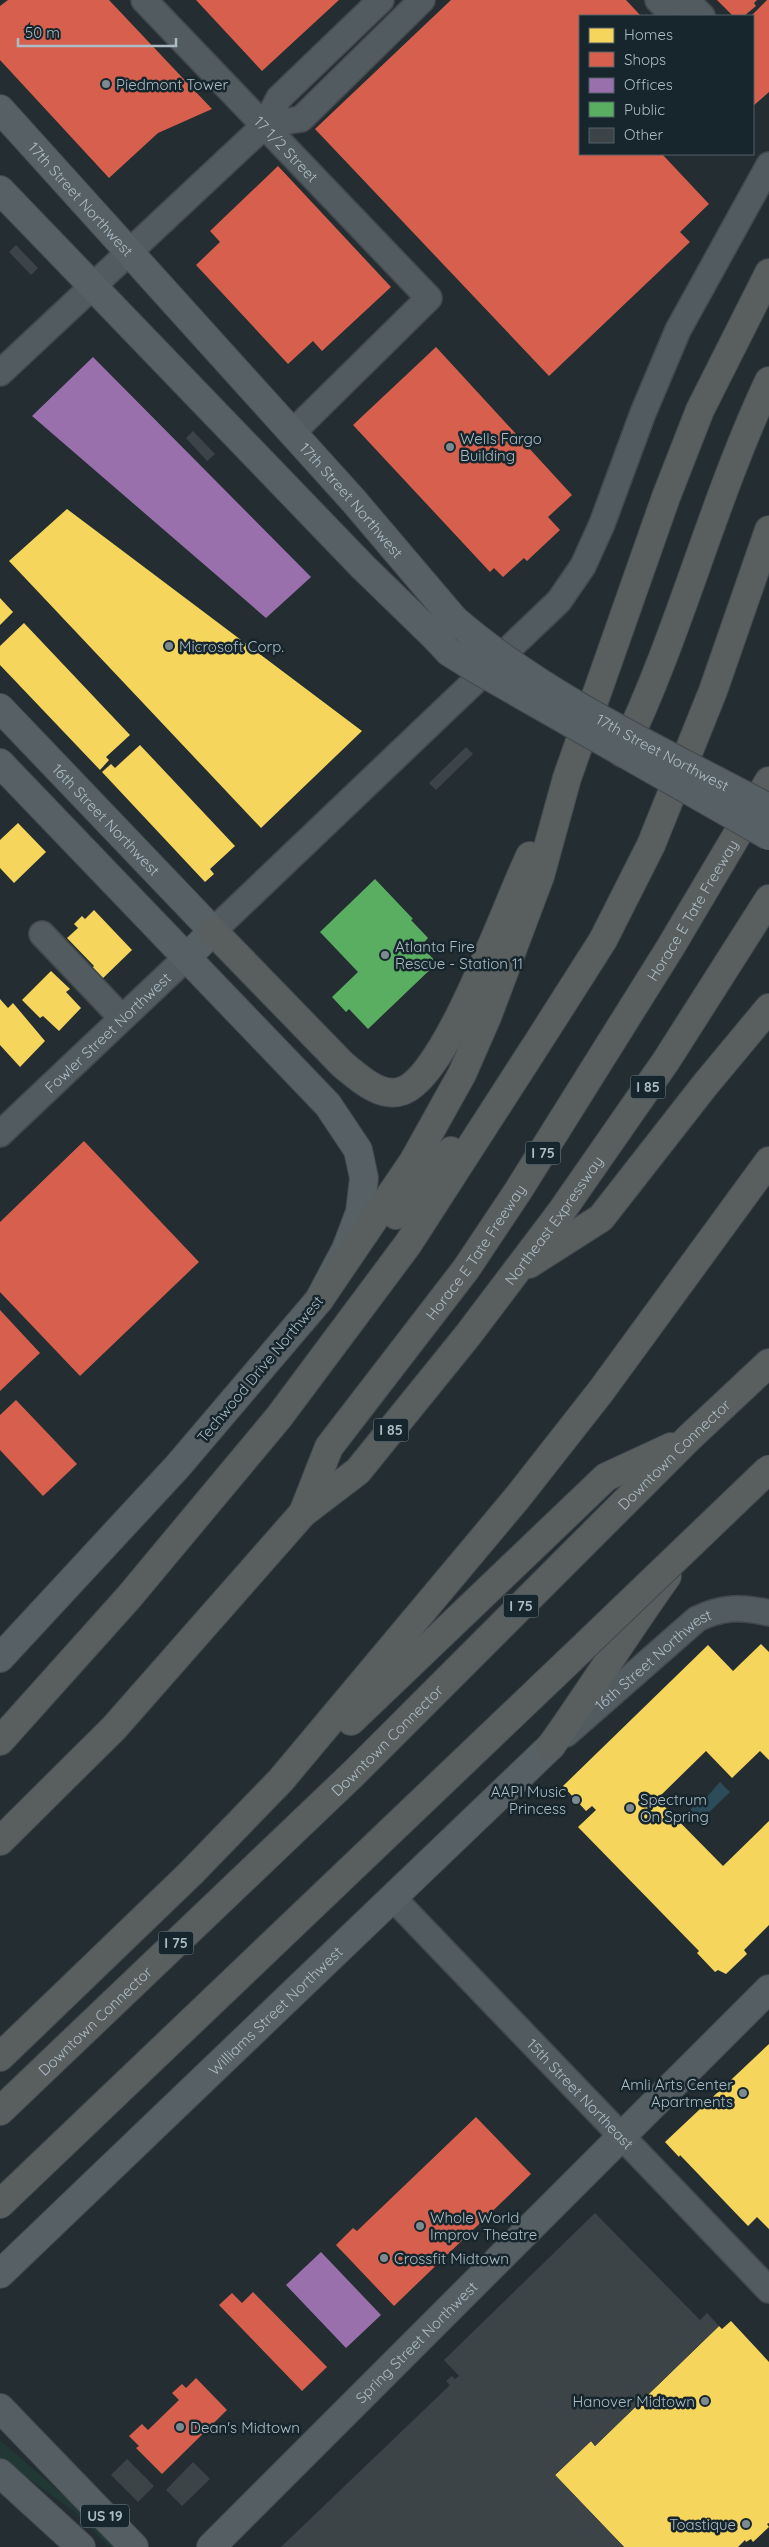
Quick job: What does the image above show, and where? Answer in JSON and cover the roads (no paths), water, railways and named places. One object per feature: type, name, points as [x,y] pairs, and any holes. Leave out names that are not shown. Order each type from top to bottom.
[{"type":"highway","points":[[319,1300],[413,1162],[462,1074],[487,1017],[540,876],[567,778],[679,462],[700,410],[769,273]]},
{"type":"highway","points":[[626,744],[655,683],[719,500],[769,381]]},
{"type":"highway","points":[[0,1741],[129,1597],[279,1417],[408,1244],[603,940],[651,845],[712,691],[769,530]]},
{"type":"highway","points":[[213,931],[342,1064],[364,1082],[384,1092],[401,1092],[415,1084],[424,1074],[450,1034],[524,868],[567,778]]},
{"type":"highway","name":"Horace E Tate Freeway","points":[[303,1513],[329,1448],[466,1268],[518,1191],[670,948],[769,781]]},
{"type":"highway","name":"Northeast Expressway","points":[[303,1513],[358,1471],[519,1270],[666,1061],[769,899]]},
{"type":"highway","points":[[519,1270],[602,1218],[705,1085],[769,1008]]},
{"type":"highway","points":[[319,1300],[458,1143],[542,1036]]},
{"type":"highway","points":[[0,2057],[191,1873],[281,1780],[523,1491],[601,1391],[769,1161]]},
{"type":"highway","name":"Downtown Connector","points":[[0,2111],[352,1775],[690,1437],[769,1363]]},
{"type":"highway","points":[[281,1780],[325,1747],[429,1644],[606,1477],[690,1437]]},
{"type":"highway","points":[[551,1746],[673,1568],[717,1513],[769,1462]]},
{"type":"highway","points":[[0,2204],[769,1469]]},
{"type":"highway","name":"I 75","points":[[0,1841],[114,1728],[303,1513]]},
{"type":"main road","name":"Spring Street Northwest","points":[[211,2547],[769,1989]]},
{"type":"main road","name":"US 19","points":[[0,2408],[134,2547]]},
{"type":"main road","name":"US 19","points":[[0,2473],[81,2547]]},
{"type":"street","name":"17 1/2 Street","points":[[144,0],[429,298],[292,433]]},
{"type":"street","points":[[0,373],[265,125],[280,98],[381,0]]},
{"type":"street","points":[[265,125],[301,119],[422,0]]},
{"type":"street","points":[[658,0],[673,15]]},
{"type":"street","points":[[686,0],[701,15]]},
{"type":"street","name":"17th Street Northwest","points":[[0,109],[292,433],[454,619],[517,668],[626,744],[769,836]]},
{"type":"street","points":[[213,931],[559,601],[583,566],[602,524],[643,413],[678,330],[769,165]]},
{"type":"street","name":"17th Street Northwest","points":[[0,190],[92,288],[363,567],[450,652],[478,670],[626,744],[769,808]]},
{"type":"street","name":"16th Street Northwest","points":[[0,708],[213,931]]},
{"type":"street","points":[[0,763],[187,957]]},
{"type":"street","name":"Fowler Street Northwest","points":[[0,1134],[213,931]]},
{"type":"street","points":[[42,934],[122,1018]]},
{"type":"street","name":"Techwood Drive Northwest","points":[[0,1658],[177,1467],[319,1300],[346,1249],[360,1212],[364,1178],[358,1150],[328,1105],[187,957]]},
{"type":"street","name":"16th Street Northwest","points":[[551,1746],[697,1619],[710,1613],[735,1607],[769,1612]]},
{"type":"street","name":"Williams Street Northwest","points":[[0,2274],[551,1746]]},
{"type":"street","name":"15th Street Northeast","points":[[393,1898],[769,2290]]},
{"type":"water","points":[[720,1782],[730,1792],[697,1824],[687,1813],[696,1804],[699,1806]]},
{"type":"place","name":"Piedmont Tower","points":[[106,84]]},
{"type":"place","name":"Wells Fargo Building","points":[[450,447]]},
{"type":"place","name":"Microsoft Corp.","points":[[169,646]]},
{"type":"place","name":"Atlanta Fire Rescue - Station 11","points":[[385,955]]},
{"type":"place","name":"AAPI Music Princess","points":[[576,1800]]},
{"type":"place","name":"Spectrum On Spring","points":[[630,1808]]},
{"type":"place","name":"Amli Arts Center Apartments","points":[[743,2093]]},
{"type":"place","name":"Whole World Improv Theatre","points":[[420,2226]]},
{"type":"place","name":"Crossfit Midtown","points":[[384,2258]]},
{"type":"place","name":"Hanover Midtown","points":[[705,2401]]},
{"type":"place","name":"Dean's Midtown","points":[[180,2427]]},
{"type":"place","name":"Toastique","points":[[746,2524]]}]
